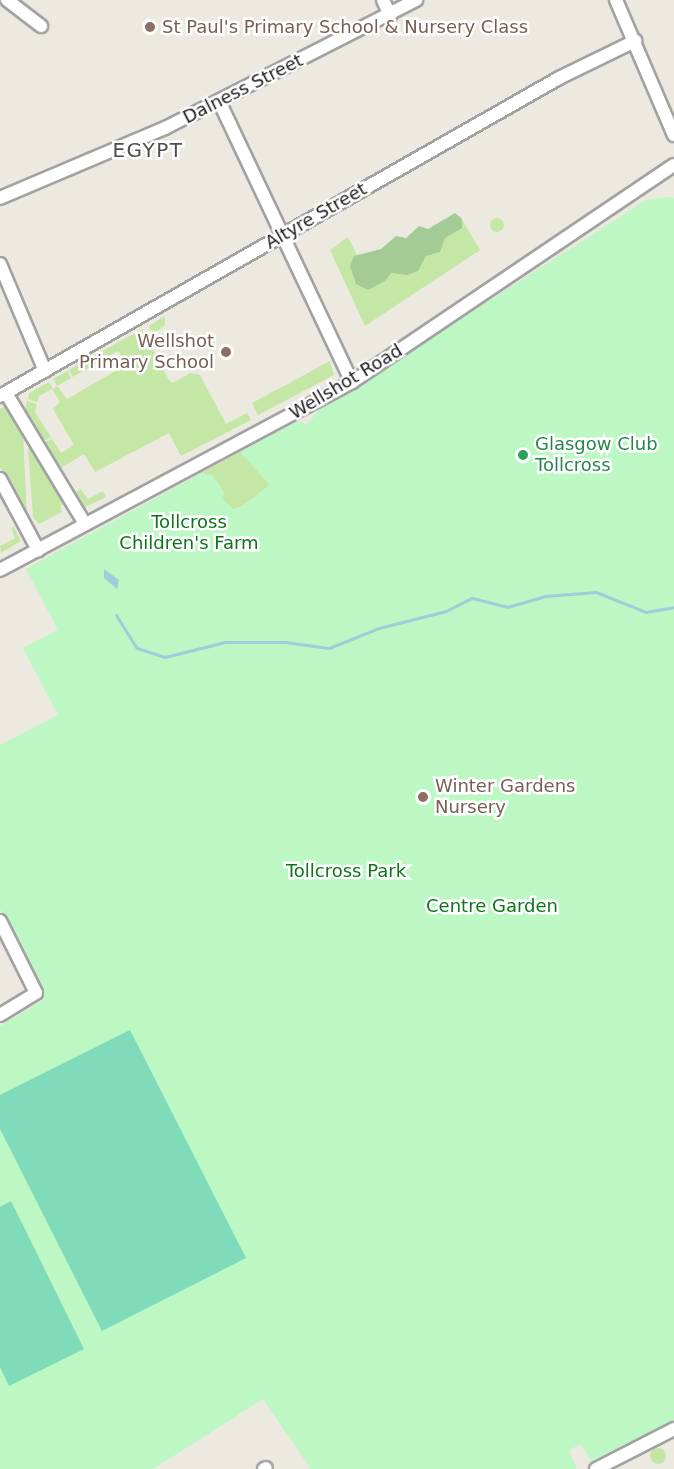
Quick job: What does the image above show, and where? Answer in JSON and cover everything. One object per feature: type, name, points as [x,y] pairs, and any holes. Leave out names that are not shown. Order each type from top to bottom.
[{"type":"street","points":[[7,0],[41,26]]},
{"type":"street","points":[[383,0],[390,15]]},
{"type":"street","name":"Dalness Street","points":[[0,198],[219,101],[416,0]]},
{"type":"street","points":[[616,0],[674,135]]},
{"type":"street","name":"Altyre Street","points":[[3,395],[579,67],[634,41]]},
{"type":"street","points":[[219,101],[352,382]]},
{"type":"street","name":"Wellshot Road","points":[[0,570],[352,382],[674,165]]},
{"type":"street","points":[[0,264],[45,371]]},
{"type":"street","points":[[3,395],[85,524]]},
{"type":"street","points":[[0,479],[38,550]]},
{"type":"street","points":[[0,921],[36,993],[0,1015]]},
{"type":"street","points":[[598,1468],[674,1429]]},
{"type":"green space","name":"Tollcross Park","points":[[674,198],[674,1420],[591,1461],[581,1444],[569,1450],[577,1469],[311,1469],[263,1399],[153,1469],[0,1469],[0,1026],[45,999],[0,909],[0,745],[58,715],[23,648],[58,630],[26,569],[201,473],[212,475],[224,492],[223,499],[235,511],[270,485],[240,452],[298,421],[307,424],[319,410],[646,200]]},
{"type":"green space","points":[[455,213],[462,219],[462,228],[445,238],[440,252],[426,256],[418,271],[407,275],[391,273],[385,281],[368,290],[356,284],[350,266],[354,256],[381,249],[396,236],[406,238],[419,226],[428,229]]},
{"type":"green space","points":[[460,216],[480,250],[365,326],[330,250],[348,237],[367,276]]},
{"type":"green space","points":[[494,218],[500,218],[504,225],[500,232],[494,232],[490,228],[490,222]]},
{"type":"green space","points":[[165,316],[165,325],[153,334],[149,326]]},
{"type":"green space","points":[[142,329],[172,383],[191,373],[200,375],[226,424],[247,413],[251,420],[181,456],[169,433],[95,472],[84,454],[61,468],[45,442],[52,439],[61,453],[74,445],[53,409],[60,402],[52,389],[39,396],[37,402],[28,399],[29,393],[49,382],[53,389],[57,386],[67,399],[126,365],[118,351],[103,359],[99,353]]},
{"type":"green space","points":[[98,353],[102,360],[73,377],[69,370]]},
{"type":"green space","points":[[330,361],[334,375],[258,415],[252,403]]},
{"type":"green space","points":[[68,371],[71,378],[57,386],[53,379]]},
{"type":"green space","points":[[27,401],[37,404],[35,412],[51,437],[44,441],[25,409]]},
{"type":"green space","points":[[6,406],[23,432],[27,517],[0,467],[0,409]]},
{"type":"green space","points":[[31,446],[65,503],[60,506],[62,512],[39,524],[33,517],[28,448]]},
{"type":"green space","points":[[240,452],[257,470],[286,471],[251,501],[232,511],[201,473]]},
{"type":"green space","points":[[81,489],[88,499],[103,491],[106,497],[85,507],[76,492]]},
{"type":"green space","points":[[14,527],[21,541],[1,553],[0,546],[15,538],[11,528]]},
{"type":"green space","points":[[130,1030],[246,1258],[102,1331],[0,1129],[0,1095]]},
{"type":"green space","points":[[11,1201],[84,1349],[9,1386],[0,1367],[0,1207]]},
{"type":"green space","points":[[658,1448],[666,1456],[658,1464],[650,1456]]},
{"type":"water","points":[[104,569],[119,580],[117,589],[104,578]]},
{"type":"waterway","points":[[116,615],[137,648],[165,657],[225,642],[285,642],[329,648],[379,628],[446,611],[472,598],[507,607],[545,596],[596,592],[646,612],[674,607]]},
{"type":"place","name":"St Paul's Primary School & Nursery Class","points":[[150,27]]},
{"type":"place","name":"Wellshot Primary School","points":[[226,352]]},
{"type":"place","name":"Glasgow Club Tollcross","points":[[523,455]]},
{"type":"place","name":"Winter Gardens Nursery","points":[[423,797]]},
{"type":"district","name":"EGYPT","points":[[148,150]]},
{"type":"park label","name":"Tollcross Children's Farm","points":[[189,533]]},
{"type":"park label","name":"Centre Garden","points":[[492,906]]}]
